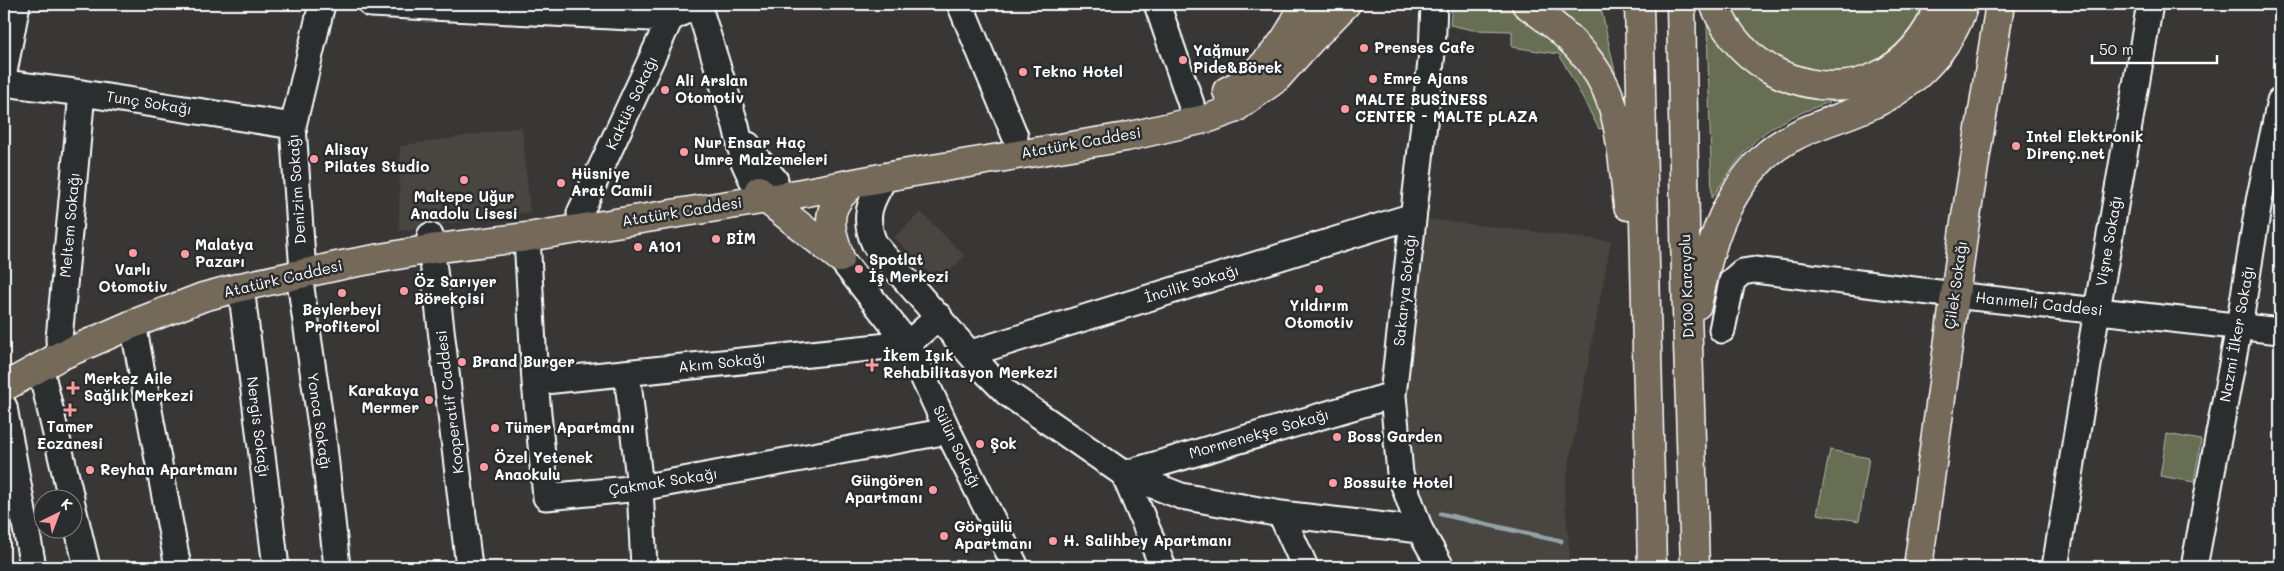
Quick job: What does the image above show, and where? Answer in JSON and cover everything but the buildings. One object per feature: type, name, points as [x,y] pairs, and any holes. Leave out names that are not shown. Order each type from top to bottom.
[{"type":"main road","name":"Atatürk Caddesi","points":[[431,243],[526,237],[770,189],[1015,136],[1149,114],[1191,104],[1231,90],[1248,79],[1288,36],[1296,23],[1302,4]]},
{"type":"main road","name":"Atatürk Caddesi","points":[[4,387],[53,354],[183,289],[241,272],[301,266],[431,243],[580,213],[770,189],[854,183],[1126,137],[1209,118],[1234,109],[1257,95],[1276,79],[1308,43],[1318,27],[1325,4]]},
{"type":"main road","points":[[1308,43],[1346,4]]},
{"type":"main road","points":[[1526,4],[1576,44],[1597,71],[1608,91],[1616,121],[1630,216],[1647,307]]},
{"type":"main road","points":[[1639,4],[1652,567]]},
{"type":"main road","name":"D100 Karayolu","points":[[1681,4],[1686,280],[1695,567]]},
{"type":"main road","points":[[1714,4],[1723,24],[1736,42],[1762,64],[1794,80],[1829,87],[1848,87],[1865,82],[1896,65],[1910,54],[1934,20],[1940,4]]},
{"type":"main road","points":[[1689,338],[1709,251],[1716,230],[1727,207],[1750,173],[1778,146],[1792,137],[1863,109],[1901,89],[1935,57],[1956,25],[1964,4]]},
{"type":"main road","name":"Çilek Sokağı","points":[[1918,567],[1954,296],[1999,5]]},
{"type":"main road","points":[[840,258],[831,230],[833,205],[841,193],[854,183]]},
{"type":"main road","points":[[770,189],[840,258]]},
{"type":"main road","name":"Atatürk Caddesi","points":[[4,367],[53,354],[203,297],[241,287],[301,266]]},
{"type":"street","name":"Denizim Sokağı","points":[[301,266],[293,126],[322,4]]},
{"type":"street","points":[[380,4],[670,19],[698,4],[736,126],[744,162],[770,189]]},
{"type":"street","points":[[960,4],[1015,136]]},
{"type":"street","points":[[1157,4],[1191,104]]},
{"type":"street","name":"Sakarya Sokağı","points":[[1434,4],[1432,53],[1393,395],[1397,464],[1420,530],[1440,567]]},
{"type":"street","name":"Vişne Sokağı","points":[[2055,567],[2150,4]]},
{"type":"street","points":[[4,72],[12,13]]},
{"type":"street","name":"Kaktüs Sokağı","points":[[580,213],[670,19]]},
{"type":"street","name":"Tunç Sokağı","points":[[4,83],[82,93],[293,126]]},
{"type":"street","name":"Meltem Sokağı","points":[[70,488],[53,354],[82,93]]},
{"type":"street","name":"Nazmi İlker Sokağı","points":[[2194,567],[2239,327],[2259,200],[2280,101]]},
{"type":"street","points":[[885,177],[870,202],[868,222],[870,234],[875,245],[986,372],[1007,393],[1124,474],[1181,496],[1281,514],[1420,530]]},
{"type":"street","name":"İncilik Sokağı","points":[[971,353],[1413,216]]},
{"type":"street","name":"Çakmak Sokağı","points":[[526,237],[535,382],[546,497],[640,488],[948,431]]},
{"type":"street","name":"Kooperatif Caddesi","points":[[431,243],[470,567]]},
{"type":"street","name":"Sülün Sokağı","points":[[840,258],[908,344],[948,431],[1016,567]]},
{"type":"street","name":"Yonca Sokağı","points":[[301,266],[337,567]]},
{"type":"street","name":"Hanımeli Caddesi","points":[[1722,330],[1732,281],[1739,274],[1749,270],[1954,296],[2280,331]]},
{"type":"street","name":"Nergis Sokağı","points":[[241,287],[276,567]]},
{"type":"street","points":[[908,344],[939,316]]},
{"type":"street","points":[[134,324],[178,567]]},
{"type":"street","name":"Akım Sokağı","points":[[535,382],[908,344]]},
{"type":"street","points":[[627,373],[640,488],[644,567]]},
{"type":"street","name":"Mormenekşe Sokağı","points":[[1124,474],[1393,395]]},
{"type":"street","points":[[4,407],[33,567]]},
{"type":"street","points":[[1124,474],[1163,567]]},
{"type":"street","points":[[1281,514],[1305,567]]},
{"type":"street","points":[[80,538],[87,567]]},
{"type":"shaded area","name":"Maltepe Uğur Anadolu Lisesi","points":[[522,127],[530,212],[399,231],[400,146]]},
{"type":"shaded area","points":[[921,212],[965,256],[938,282],[894,237]]},
{"type":"shaded area","points":[[1420,218],[1611,241],[1564,492],[1571,567],[1436,567],[1392,487],[1377,392],[1400,222]]},
{"type":"green space","points":[[1452,4],[1514,4],[1573,48],[1609,127],[1599,129],[1559,54],[1512,47],[1512,31],[1473,30],[1450,25]]},
{"type":"green space","points":[[1543,4],[1600,4],[1616,76],[1588,39]]},
{"type":"green space","points":[[1727,4],[1924,4],[1912,27],[1882,56],[1859,68],[1832,72],[1789,63],[1762,49],[1741,31]]},
{"type":"green space","points":[[1707,25],[1726,49],[1814,96],[1838,99],[1792,117],[1770,129],[1751,145],[1740,158],[1712,198]]},
{"type":"green space","points":[[2167,434],[2201,440],[2194,482],[2160,476]]},
{"type":"green space","points":[[1830,450],[1869,458],[1859,521],[1817,514]]},
{"type":"waterway","points":[[1441,514],[1561,541]]},
{"type":"place","name":"Prenses Cafe","points":[[1364,48]]},
{"type":"place","name":"Yağmur Pide&Börek","points":[[1183,60]]},
{"type":"place","name":"Tekno Hotel","points":[[1023,72]]},
{"type":"place","name":"Emre Ajans","points":[[1373,79]]},
{"type":"place","name":"Ali Arslan Otomotiv","points":[[665,90]]},
{"type":"place","name":"MALTE BUSİNESS CENTER - MALTE pLAZA","points":[[1345,109]]},
{"type":"place","name":"Intel Elektronik Direnç.net","points":[[2016,146]]},
{"type":"place","name":"Nur Ensar Haç Umre Malzemeleri","points":[[684,152]]},
{"type":"place","name":"Alisay Pilates Studio","points":[[314,159]]},
{"type":"place","name":"Maltepe Uğur Anadolu Lisesi","points":[[464,180]]},
{"type":"place","name":"Hüsniye Arat Camii","points":[[561,183]]},
{"type":"place","name":"BİM","points":[[716,239]]},
{"type":"place","name":"A101","points":[[638,247]]},
{"type":"place","name":"Varlı Otomotiv","points":[[133,253]]},
{"type":"place","name":"Malatya Pazarı","points":[[185,254]]},
{"type":"place","name":"Spotlat İş Merkezi","points":[[859,269]]},
{"type":"place","name":"Yıldırım Otomotiv","points":[[1319,289]]},
{"type":"place","name":"Öz Sarıyer Börekçisi","points":[[404,291]]},
{"type":"place","name":"Beylerbeyi Profiterol","points":[[342,293]]},
{"type":"place","name":"Brand Burger","points":[[462,362]]},
{"type":"place","name":"İkem Işık Rehabilitasyon Merkezi","points":[[872,365]]},
{"type":"place","name":"Merkez Aile Sağlık Merkezi","points":[[73,388]]},
{"type":"place","name":"Karakaya Mermer","points":[[429,400]]},
{"type":"place","name":"Tamer Eczanesi","points":[[70,410]]},
{"type":"place","name":"Tümer Apartmanı","points":[[495,428]]},
{"type":"place","name":"Boss Garden","points":[[1337,437]]},
{"type":"place","name":"Şok","points":[[980,444]]},
{"type":"place","name":"Özel Yetenek Anaokulu","points":[[484,467]]},
{"type":"place","name":"Reyhan Apartmanı","points":[[90,470]]},
{"type":"place","name":"Bossuite Hotel","points":[[1333,483]]},
{"type":"place","name":"Güngören Apartmanı","points":[[933,490]]},
{"type":"place","name":"Görgülü Apartmanı","points":[[944,536]]},
{"type":"place","name":"H. Salihbey Apartmanı","points":[[1053,541]]}]
